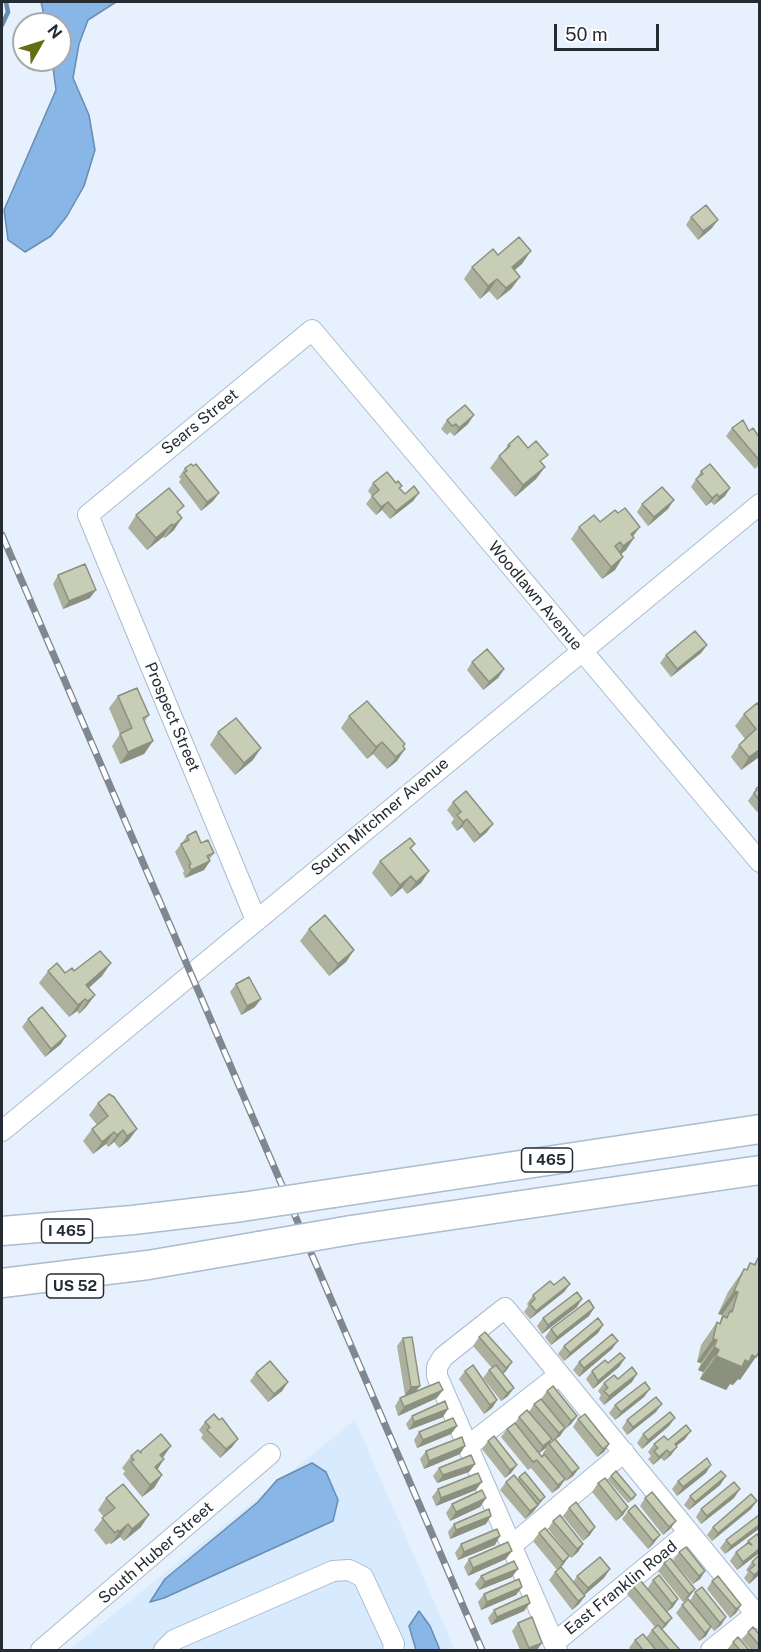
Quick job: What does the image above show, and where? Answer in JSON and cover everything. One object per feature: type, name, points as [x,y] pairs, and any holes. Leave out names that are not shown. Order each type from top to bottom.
[{"type":"highway","name":"I 465","points":[[2,1242],[133,1220],[242,1207],[759,1129]]},
{"type":"highway","points":[[2,1283],[148,1265],[351,1230],[759,1170]]},
{"type":"highway","points":[[2,1231],[133,1220]]},
{"type":"highway","name":"US 52","points":[[2,1301],[54,1292],[148,1265]]},
{"type":"street","name":"Sears Street","points":[[88,515],[312,330]]},
{"type":"street","name":"Woodlawn Avenue","points":[[312,330],[759,862]]},
{"type":"street","name":"South Mitchner Avenue","points":[[2,1131],[759,504]]},
{"type":"street","name":"Prospect Street","points":[[88,515],[256,920]]},
{"type":"street","name":"East Franklin Road","points":[[689,1532],[555,1647],[438,1378],[437,1367],[443,1357],[505,1308],[624,1452],[758,1616],[711,1650]]},
{"type":"street","points":[[468,1446],[559,1374]]},
{"type":"street","points":[[511,1546],[624,1452]]},
{"type":"street","name":"South Huber Street","points":[[41,1650],[270,1454]]},
{"type":"street","points":[[164,1650],[174,1640],[185,1635],[333,1571],[349,1570],[363,1577],[394,1644],[393,1650]]},
{"type":"shaded area","points":[[355,1420],[455,1650],[69,1650]]},
{"type":"water","points":[[41,2],[116,2],[88,20],[79,44],[73,78],[89,115],[95,150],[84,186],[67,216],[51,236],[25,252],[8,240],[4,210],[56,90],[54,72],[72,72],[72,12],[43,12]]},
{"type":"water","points":[[312,1463],[326,1472],[338,1500],[333,1521],[164,1598],[150,1602],[165,1579],[258,1502],[277,1480]]},
{"type":"water","points":[[419,1611],[430,1626],[440,1650],[416,1650],[409,1626]]},
{"type":"building","points":[[706,205],[718,220],[703,231],[691,217]]},
{"type":"building","points":[[519,237],[531,251],[512,267],[520,277],[506,288],[497,279],[488,286],[472,267],[493,249],[498,255]]},
{"type":"building","points":[[465,405],[474,415],[459,428],[456,424],[452,426],[447,420]]},
{"type":"building","points":[[743,420],[749,431],[753,428],[759,437],[759,460],[732,428]]},
{"type":"building","points":[[518,436],[528,448],[536,441],[548,455],[540,461],[545,467],[523,485],[499,456]]},
{"type":"building","points":[[191,464],[193,466],[196,464],[219,493],[207,502],[184,473],[187,471],[185,468]]},
{"type":"building","points":[[710,464],[730,488],[719,497],[717,494],[712,498],[696,479],[703,474],[701,471]]},
{"type":"building","points":[[387,472],[396,483],[398,481],[402,486],[399,488],[405,494],[414,486],[419,493],[396,511],[388,502],[381,507],[372,496],[379,490],[373,483]]},
{"type":"building","points":[[662,487],[674,500],[654,517],[642,504]]},
{"type":"building","points":[[169,488],[184,506],[177,512],[182,518],[156,538],[136,515]]},
{"type":"building","points":[[625,508],[640,527],[631,534],[634,538],[623,546],[620,542],[615,546],[623,557],[611,567],[579,527],[594,515],[600,522],[615,510],[618,513]]},
{"type":"building","points":[[85,564],[96,590],[69,601],[58,575]]},
{"type":"building","points":[[695,631],[707,645],[677,669],[666,655]]},
{"type":"building","points":[[487,649],[504,669],[489,682],[472,662]]},
{"type":"building","points":[[137,688],[149,715],[143,718],[153,741],[128,752],[120,734],[132,728],[118,696]]},
{"type":"building","points":[[367,701],[405,744],[403,746],[405,749],[396,757],[382,742],[376,747],[349,716]]},
{"type":"building","points":[[757,703],[759,706],[759,750],[749,757],[739,745],[756,729],[744,714]]},
{"type":"building","points":[[236,718],[261,748],[244,763],[218,732]]},
{"type":"building","points":[[759,786],[759,800],[754,793]]},
{"type":"building","points":[[466,791],[493,824],[480,835],[467,819],[463,822],[457,815],[461,812],[453,802]]},
{"type":"building","points":[[196,831],[201,843],[208,840],[214,853],[207,856],[210,861],[191,870],[189,865],[191,864],[181,844],[189,840],[187,836]]},
{"type":"building","points":[[410,838],[415,844],[410,848],[429,871],[416,882],[411,876],[400,885],[380,861]]},
{"type":"building","points":[[325,915],[354,950],[338,964],[309,929]]},
{"type":"building","points":[[100,951],[111,963],[86,985],[95,995],[78,1005],[48,971],[57,963],[65,973],[72,968],[74,971]]},
{"type":"building","points":[[249,977],[261,999],[247,1006],[236,984]]},
{"type":"building","points":[[42,1007],[66,1036],[51,1049],[28,1019]]},
{"type":"building","points":[[109,1094],[114,1097],[137,1129],[127,1136],[123,1130],[117,1135],[114,1132],[102,1142],[92,1129],[108,1116],[98,1103]]},
{"type":"building","points":[[758,1258],[759,1352],[756,1357],[752,1355],[749,1362],[745,1360],[742,1367],[716,1356],[719,1350],[714,1347],[717,1340],[713,1339],[717,1322],[720,1324],[723,1316],[727,1318],[730,1311],[732,1312],[738,1292],[734,1291],[744,1269],[747,1270],[750,1263],[755,1265]]},
{"type":"building","points":[[564,1277],[570,1284],[536,1311],[530,1304],[535,1299],[533,1295],[550,1281],[554,1285]]},
{"type":"building","points":[[577,1292],[582,1299],[548,1325],[543,1318]]},
{"type":"building","points":[[589,1300],[594,1308],[557,1337],[551,1329]]},
{"type":"building","points":[[598,1318],[603,1325],[570,1353],[564,1346]]},
{"type":"building","points":[[485,1332],[512,1362],[506,1368],[479,1337]]},
{"type":"building","points":[[612,1334],[618,1341],[584,1368],[579,1362]]},
{"type":"building","points":[[412,1337],[420,1386],[411,1387],[403,1338]]},
{"type":"building","points":[[620,1353],[625,1358],[598,1381],[592,1371],[605,1360],[608,1363]]},
{"type":"building","points":[[270,1361],[288,1382],[274,1394],[256,1373]]},
{"type":"building","points":[[473,1365],[497,1400],[490,1405],[465,1371]]},
{"type":"building","points":[[496,1365],[514,1388],[507,1393],[489,1370]]},
{"type":"building","points":[[632,1367],[637,1374],[609,1396],[604,1391],[608,1388],[604,1383],[614,1375],[618,1379]]},
{"type":"building","points":[[439,1382],[443,1390],[404,1407],[400,1398]]},
{"type":"building","points":[[645,1382],[650,1389],[621,1412],[615,1405]]},
{"type":"building","points":[[553,1386],[577,1416],[571,1421],[547,1391]]},
{"type":"building","points":[[656,1397],[662,1404],[633,1427],[627,1420]]},
{"type":"building","points":[[541,1399],[565,1428],[559,1433],[534,1404]]},
{"type":"building","points":[[445,1401],[448,1409],[414,1422],[412,1416]]},
{"type":"building","points":[[527,1410],[552,1439],[543,1446],[519,1417]]},
{"type":"building","points":[[670,1412],[675,1418],[648,1440],[643,1434]]},
{"type":"building","points":[[214,1414],[219,1420],[222,1418],[238,1439],[226,1449],[207,1430],[210,1427],[205,1422]]},
{"type":"building","points":[[585,1414],[609,1444],[603,1449],[578,1419]]},
{"type":"building","points":[[453,1418],[457,1426],[423,1440],[419,1432]]},
{"type":"building","points":[[515,1423],[542,1457],[544,1454],[565,1479],[558,1485],[537,1460],[533,1462],[507,1429]]},
{"type":"building","points":[[686,1425],[691,1431],[675,1444],[677,1447],[670,1453],[667,1450],[659,1457],[654,1451],[658,1448],[654,1444],[664,1436],[668,1440]]},
{"type":"building","points":[[161,1434],[171,1446],[160,1455],[164,1459],[155,1467],[162,1475],[150,1485],[131,1462],[134,1460],[131,1456],[138,1450],[141,1453]]},
{"type":"building","points":[[494,1436],[517,1465],[510,1470],[488,1441]]},
{"type":"building","points":[[462,1437],[465,1446],[429,1461],[426,1451]]},
{"type":"building","points":[[555,1439],[579,1468],[572,1473],[549,1444]]},
{"type":"building","points":[[471,1455],[475,1464],[443,1475],[439,1468]]},
{"type":"building","points":[[707,1458],[711,1465],[683,1487],[678,1481]]},
{"type":"building","points":[[616,1471],[636,1495],[631,1499],[611,1476]]},
{"type":"building","points":[[721,1471],[726,1476],[695,1502],[690,1496]]},
{"type":"building","points":[[525,1472],[545,1497],[540,1501],[519,1477]]},
{"type":"building","points":[[478,1473],[482,1482],[441,1498],[438,1489]]},
{"type":"building","points":[[514,1475],[538,1505],[530,1511],[506,1482]]},
{"type":"building","points":[[605,1478],[628,1507],[622,1513],[598,1483]]},
{"type":"building","points":[[734,1482],[740,1489],[707,1516],[701,1509]]},
{"type":"building","points":[[123,1484],[149,1515],[132,1529],[128,1524],[115,1533],[102,1518],[115,1508],[106,1498]]},
{"type":"building","points":[[482,1490],[486,1498],[456,1512],[452,1504]]},
{"type":"building","points":[[652,1492],[676,1521],[669,1527],[645,1498]]},
{"type":"building","points":[[751,1494],[757,1501],[718,1533],[713,1527]]},
{"type":"building","points":[[576,1502],[595,1527],[589,1533],[569,1508]]},
{"type":"building","points":[[635,1505],[660,1535],[653,1541],[628,1511]]},
{"type":"building","points":[[489,1509],[491,1516],[456,1530],[454,1524]]},
{"type":"building","points":[[560,1515],[583,1544],[577,1549],[553,1521]]},
{"type":"building","points":[[759,1515],[759,1525],[731,1546],[726,1540]]},
{"type":"building","points":[[545,1528],[569,1556],[563,1562],[539,1533]]},
{"type":"building","points":[[497,1529],[500,1536],[464,1552],[461,1544]]},
{"type":"building","points":[[757,1534],[759,1549],[743,1562],[736,1552],[748,1543],[752,1545],[748,1541]]},
{"type":"building","points":[[508,1542],[512,1551],[473,1568],[469,1559]]},
{"type":"building","points":[[686,1547],[705,1571],[699,1576],[679,1552]]},
{"type":"building","points":[[759,1555],[759,1571],[754,1575],[749,1570],[755,1565],[752,1562]]},
{"type":"building","points":[[600,1557],[610,1569],[588,1588],[577,1576]]},
{"type":"building","points":[[670,1558],[695,1589],[689,1594],[664,1563]]},
{"type":"building","points":[[514,1561],[518,1569],[485,1582],[481,1576]]},
{"type":"building","points":[[561,1567],[585,1596],[578,1601],[555,1572]]},
{"type":"building","points":[[659,1575],[678,1599],[672,1604],[653,1580]]},
{"type":"building","points":[[718,1576],[741,1605],[736,1609],[712,1581]]},
{"type":"building","points":[[519,1579],[522,1587],[487,1602],[484,1594]]},
{"type":"building","points":[[640,1580],[672,1618],[665,1624],[633,1586]]},
{"type":"building","points":[[702,1587],[726,1617],[720,1623],[695,1592]]},
{"type":"building","points":[[527,1595],[530,1603],[497,1617],[494,1610]]},
{"type":"building","points":[[688,1599],[711,1627],[705,1633],[682,1605]]},
{"type":"building","points":[[532,1617],[542,1643],[529,1648],[518,1623]]},
{"type":"building","points":[[658,1625],[680,1650],[669,1650],[652,1630]]},
{"type":"building","points":[[753,1627],[759,1634],[759,1645],[748,1632]]},
{"type":"building","points":[[643,1634],[656,1650],[643,1650],[635,1640]]},
{"type":"building","points":[[738,1637],[749,1650],[740,1650],[733,1642]]},
{"type":"waterway","points":[[2,25],[8,12],[6,2]]},
{"type":"railway","points":[[2,535],[482,1650]]}]
